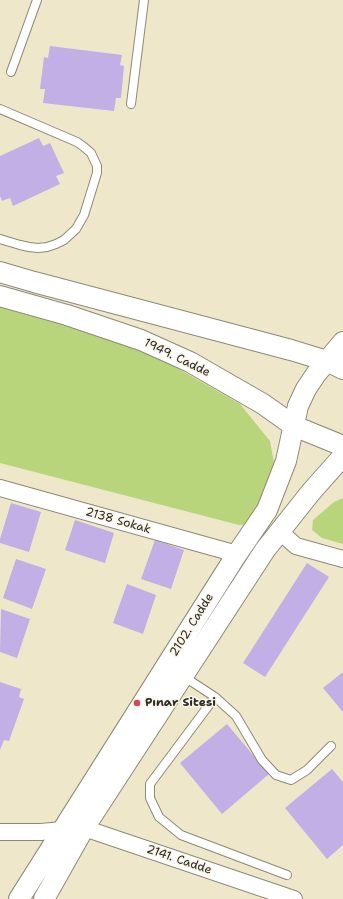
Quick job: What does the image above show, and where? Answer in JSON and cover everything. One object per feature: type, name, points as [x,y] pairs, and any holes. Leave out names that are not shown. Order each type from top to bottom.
[{"type":"street","points":[[0,272],[291,350],[335,365]]},
{"type":"street","name":"1949. Cadde","points":[[0,296],[68,315],[141,340],[190,362],[264,404],[294,426],[343,446]]},
{"type":"street","name":"2102. Cadde","points":[[19,899],[237,554],[267,510],[286,461],[298,406],[306,389],[316,374],[335,365],[343,342]]},
{"type":"street","name":"2102. Cadde","points":[[44,899],[84,828],[264,550],[311,492],[343,456]]},
{"type":"street","name":"2138 Sokak","points":[[0,488],[237,554]]},
{"type":"street","points":[[279,531],[296,546],[343,559]]},
{"type":"street","name":"2141. Cadde","points":[[0,832],[41,832],[84,828],[294,899]]},
{"type":"lane","points":[[11,72],[38,0]]},
{"type":"lane","points":[[131,104],[144,0]]},
{"type":"lane","points":[[0,110],[77,142],[90,153],[97,166],[97,173],[83,218],[76,229],[64,240],[47,247],[38,248],[0,239]]},
{"type":"lane","points":[[183,676],[215,697],[236,716],[262,760],[276,775],[291,780],[307,770],[331,746]]},
{"type":"lane","points":[[215,697],[150,784],[150,798],[159,817],[181,835],[287,875]]},
{"type":"green space","points":[[0,302],[113,338],[170,364],[240,404],[270,441],[275,468],[255,524],[239,525],[0,463]]},
{"type":"green space","points":[[343,498],[343,544],[322,538],[312,530],[313,520],[334,502]]},
{"type":"building","points":[[50,46],[122,55],[120,65],[124,66],[121,98],[116,98],[114,111],[43,103],[45,89],[40,89],[44,57],[48,58]]},
{"type":"building","points":[[39,138],[43,146],[50,143],[64,173],[56,176],[60,184],[13,206],[10,198],[2,201],[0,196],[0,156]]},
{"type":"building","points":[[11,503],[41,512],[29,552],[0,543]]},
{"type":"building","points":[[75,520],[114,533],[105,563],[65,550]]},
{"type":"building","points":[[155,540],[184,550],[171,589],[141,579]]},
{"type":"building","points":[[16,559],[46,569],[32,609],[3,598]]},
{"type":"building","points":[[307,563],[329,577],[265,677],[243,663]]},
{"type":"building","points":[[127,584],[156,595],[143,634],[113,623]]},
{"type":"building","points":[[1,609],[30,619],[17,658],[0,652]]},
{"type":"building","points":[[343,672],[343,712],[323,688]]},
{"type":"building","points":[[0,682],[21,689],[19,697],[24,699],[9,741],[4,740],[0,750]]},
{"type":"building","points":[[227,724],[269,774],[222,814],[180,763]]},
{"type":"building","points":[[332,769],[343,782],[343,845],[327,859],[285,808]]},
{"type":"place","name":"Pınar Sitesi","points":[[137,703]]}]
